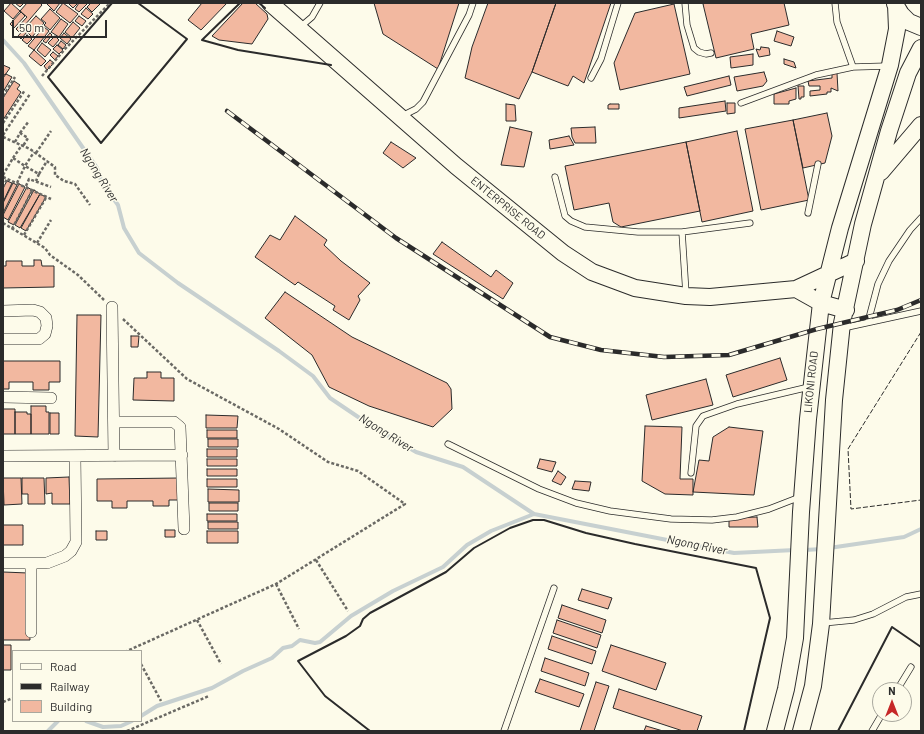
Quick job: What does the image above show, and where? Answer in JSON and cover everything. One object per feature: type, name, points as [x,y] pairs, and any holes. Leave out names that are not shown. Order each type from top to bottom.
[{"type":"main road","name":"ENTERPRISE ROAD","points":[[270,3],[456,166],[563,252],[592,272],[636,288],[686,296],[710,297],[796,289]]},
{"type":"main road","points":[[895,4],[909,22],[921,27]]},
{"type":"main road","name":"LIKONI ROAD","points":[[775,731],[786,689],[795,638],[801,504],[811,387],[821,302],[840,228],[890,66],[896,41],[897,29],[895,4]]},
{"type":"main road","points":[[801,731],[813,686],[821,624],[834,400],[842,328],[863,224],[876,178],[908,73],[921,49],[910,40],[902,39],[896,41]]},
{"type":"main road","points":[[876,178],[921,125]]},
{"type":"main road","points":[[796,289],[856,261]]},
{"type":"main road","points":[[796,289],[821,302],[846,310]]},
{"type":"street","points":[[112,307],[114,456]]},
{"type":"street","points":[[3,311],[33,310],[40,312],[46,318],[47,326],[45,334],[39,339],[3,339]]},
{"type":"street","points":[[3,397],[51,398]]},
{"type":"street","points":[[114,422],[174,422],[178,424],[181,430],[184,529]]},
{"type":"street","points":[[3,456],[182,455]]},
{"type":"street","points":[[3,563],[56,560],[65,556],[76,542],[75,456]]},
{"type":"street","points":[[31,562],[31,632]]},
{"type":"lane","points":[[299,28],[312,17],[320,3]]},
{"type":"lane","points":[[400,117],[416,109],[423,102],[469,15],[473,3]]},
{"type":"lane","points":[[591,78],[600,59],[618,3]]},
{"type":"lane","points":[[685,3],[688,25],[694,48],[699,52],[706,54],[711,53]]},
{"type":"lane","points":[[835,3],[837,22],[853,66]]},
{"type":"lane","points":[[741,103],[816,75],[853,66],[890,66]]},
{"type":"lane","points":[[808,213],[818,164]]},
{"type":"lane","points":[[555,177],[565,216],[571,221],[584,227],[638,232],[682,232],[750,223]]},
{"type":"lane","points":[[868,322],[878,284],[889,261],[910,230],[921,218]]},
{"type":"lane","points":[[682,232],[686,296]]},
{"type":"lane","points":[[842,328],[921,311]]},
{"type":"lane","points":[[691,473],[696,426],[704,416],[737,404],[811,387]]},
{"type":"lane","points":[[448,444],[540,489],[576,503],[610,511],[671,519],[712,520],[737,517],[769,509],[801,504]]},
{"type":"lane","points":[[504,731],[554,588]]},
{"type":"lane","points":[[821,624],[854,620],[873,614],[906,597],[921,594]]},
{"type":"lane","points":[[902,682],[911,667]]},
{"type":"lane","points":[[872,731],[877,722]]},
{"type":"path","points":[[42,76],[65,49],[110,3]]},
{"type":"path","points":[[3,96],[15,77]]},
{"type":"path","points":[[3,123],[25,90]]},
{"type":"path","points":[[30,94],[3,136],[35,153],[55,167],[55,175],[64,181],[75,184],[90,205]]},
{"type":"path","points":[[15,142],[29,121]]},
{"type":"path","points":[[17,183],[25,166],[51,131]]},
{"type":"path","points":[[20,134],[28,138],[13,158],[3,176],[33,189],[51,199]]},
{"type":"path","points":[[13,158],[39,174]]},
{"type":"path","points":[[36,181],[47,161]]},
{"type":"path","points":[[3,187],[7,179]]},
{"type":"path","points":[[26,186],[29,179],[51,187]]},
{"type":"path","points":[[12,229],[33,189]]},
{"type":"path","points":[[24,235],[47,196]]},
{"type":"path","points":[[37,243],[51,220]]},
{"type":"path","points":[[3,223],[45,248],[55,259],[78,275],[187,379],[273,426],[328,462],[358,471],[405,504],[276,584],[133,650]]},
{"type":"path","points":[[316,560],[348,611]]},
{"type":"path","points":[[276,584],[299,630]]},
{"type":"path","points":[[197,620],[221,664]]},
{"type":"path","points":[[142,666],[161,701]]},
{"type":"path","points":[[127,731],[209,696]]},
{"type":"building","points":[[11,3],[20,11],[13,19],[4,11]]},
{"type":"building","points":[[15,3],[24,3],[20,7]]},
{"type":"building","points":[[27,3],[40,3],[42,5],[19,32],[16,29],[27,17],[20,11]]},
{"type":"building","points":[[46,3],[60,3],[54,11]]},
{"type":"building","points":[[63,3],[78,14],[70,23],[56,12]]},
{"type":"building","points":[[68,3],[78,3],[73,8]]},
{"type":"building","points":[[79,3],[88,3],[79,12],[75,9]]},
{"type":"building","points":[[91,3],[101,3],[92,12],[87,7]]},
{"type":"building","points":[[202,3],[227,3],[201,30],[188,20]]},
{"type":"building","points":[[243,3],[255,3],[267,14],[268,19],[252,44],[219,40],[212,36]]},
{"type":"building","points":[[374,3],[459,3],[438,69],[383,34]]},
{"type":"building","points":[[488,3],[556,3],[532,72],[519,99],[465,78],[472,47]]},
{"type":"building","points":[[556,3],[611,3],[584,83],[573,76],[568,86],[532,72]]},
{"type":"building","points":[[784,3],[789,25],[751,34],[754,49],[716,58],[703,4]]},
{"type":"building","points":[[674,4],[690,74],[620,90],[614,63],[635,13]]},
{"type":"building","points":[[86,8],[93,14],[88,19],[81,14]]},
{"type":"building","points":[[50,9],[60,18],[50,30],[44,25],[46,23],[41,19]]},
{"type":"building","points":[[21,12],[25,16],[14,28],[10,24]]},
{"type":"building","points":[[36,16],[44,23],[32,37],[27,32],[21,39],[18,36]]},
{"type":"building","points":[[79,16],[86,21],[82,26],[75,21]]},
{"type":"building","points":[[61,19],[68,24],[59,37],[51,32]]},
{"type":"building","points":[[73,22],[80,28],[72,38],[65,32]]},
{"type":"building","points":[[44,27],[49,31],[34,50],[28,46]]},
{"type":"building","points":[[777,31],[794,37],[791,46],[774,41]]},
{"type":"building","points":[[50,33],[52,35],[46,43],[43,41]]},
{"type":"building","points":[[64,33],[71,39],[67,44],[60,38]]},
{"type":"building","points":[[27,35],[32,39],[27,44],[22,40]]},
{"type":"building","points":[[55,36],[59,40],[53,47],[48,43]]},
{"type":"building","points":[[61,41],[66,45],[63,49],[58,45]]},
{"type":"building","points":[[42,43],[51,50],[45,57],[37,50]]},
{"type":"building","points":[[57,45],[63,50],[59,54],[53,49]]},
{"type":"building","points":[[761,47],[769,48],[770,55],[759,57],[756,49],[760,50]]},
{"type":"building","points":[[34,50],[46,61],[41,66],[29,56]]},
{"type":"building","points":[[53,52],[58,56],[55,60],[50,55]]},
{"type":"building","points":[[753,54],[753,65],[731,68],[730,57]]},
{"type":"building","points":[[784,59],[794,62],[796,68],[784,64]]},
{"type":"building","points":[[50,60],[54,63],[47,70],[44,66]]},
{"type":"building","points":[[3,65],[10,68],[5,75],[3,74]]},
{"type":"building","points":[[764,72],[767,81],[763,86],[737,91],[734,77]]},
{"type":"building","points":[[832,73],[837,73],[838,91],[831,88],[831,92],[827,92],[827,94],[810,96],[810,91],[820,90],[820,86],[809,86],[808,81],[832,78]]},
{"type":"building","points":[[6,74],[12,77],[3,92],[3,78]]},
{"type":"building","points":[[729,76],[731,85],[687,96],[684,87]]},
{"type":"building","points":[[14,81],[20,85],[17,89],[21,92],[3,120],[3,98]]},
{"type":"building","points":[[798,86],[804,86],[804,97],[801,97],[801,99],[799,99]]},
{"type":"building","points":[[796,88],[796,99],[789,101],[789,104],[774,104],[774,94]]},
{"type":"building","points":[[725,101],[726,111],[679,118],[679,108]]},
{"type":"building","points":[[727,103],[735,103],[735,113],[727,114]]},
{"type":"building","points":[[506,104],[515,105],[516,121],[506,121]]},
{"type":"building","points":[[619,104],[619,109],[608,109],[608,105]]},
{"type":"building","points":[[827,113],[832,136],[825,163],[803,168],[793,120]]},
{"type":"building","points":[[793,120],[809,200],[761,210],[745,129]]},
{"type":"building","points":[[510,127],[532,132],[524,167],[501,165]]},
{"type":"building","points":[[595,127],[596,143],[575,143],[572,137],[571,128]]},
{"type":"building","points":[[737,131],[753,211],[702,222],[686,142]]},
{"type":"building","points":[[569,136],[574,145],[550,149],[549,140]]},
{"type":"building","points":[[391,142],[416,158],[403,168],[383,153]]},
{"type":"building","points":[[686,142],[700,211],[621,227],[613,222],[609,203],[574,210],[565,166]]},
{"type":"building","points":[[7,181],[12,183],[3,202],[3,188]]},
{"type":"building","points":[[13,183],[17,185],[3,213],[3,203]]},
{"type":"building","points":[[19,184],[25,187],[8,220],[3,217],[3,215]]},
{"type":"building","points":[[27,187],[32,190],[14,225],[8,222]]},
{"type":"building","points":[[34,190],[40,194],[20,228],[15,225]]},
{"type":"building","points":[[40,194],[46,197],[26,231],[21,228]]},
{"type":"building","points":[[295,216],[327,240],[324,245],[341,261],[370,283],[358,296],[360,300],[349,320],[333,310],[335,306],[298,282],[295,285],[255,257],[270,235],[280,240]]},
{"type":"building","points":[[442,242],[491,277],[496,270],[513,283],[503,299],[433,254]]},
{"type":"building","points":[[34,260],[41,260],[42,266],[54,266],[54,287],[3,288],[3,266],[6,266],[6,261],[22,261],[22,266],[34,266]]},
{"type":"building","points":[[285,292],[352,337],[447,383],[451,389],[452,409],[433,427],[369,406],[329,387],[312,355],[265,318]]},
{"type":"building","points":[[77,315],[101,315],[98,437],[75,436]]},
{"type":"building","points":[[131,336],[139,336],[138,347],[131,347]]},
{"type":"building","points":[[780,358],[787,380],[733,397],[726,375]]},
{"type":"building","points":[[3,361],[60,361],[60,382],[49,382],[49,390],[33,390],[33,382],[9,382],[9,389],[3,389]]},
{"type":"building","points":[[147,372],[161,372],[161,378],[174,378],[174,401],[133,400],[134,378],[147,378]]},
{"type":"building","points":[[706,379],[713,405],[652,420],[646,395]]},
{"type":"building","points":[[31,406],[46,406],[46,412],[49,412],[49,434],[31,434]]},
{"type":"building","points":[[3,409],[15,409],[15,434],[3,434]]},
{"type":"building","points":[[15,412],[27,412],[27,414],[31,414],[31,434],[15,434]]},
{"type":"building","points":[[50,413],[59,413],[59,434],[50,434]]},
{"type":"building","points":[[206,415],[238,416],[237,428],[206,428]]},
{"type":"building","points":[[645,426],[682,427],[680,479],[693,479],[693,495],[665,494],[642,481]]},
{"type":"building","points":[[729,427],[763,431],[754,495],[693,492],[699,460],[709,461],[713,437]]},
{"type":"building","points":[[207,430],[237,430],[237,438],[207,438]]},
{"type":"building","points":[[208,439],[238,439],[238,447],[208,447]]},
{"type":"building","points":[[207,449],[237,449],[237,457],[207,457]]},
{"type":"building","points":[[207,459],[237,459],[237,466],[207,466]]},
{"type":"building","points":[[540,459],[556,462],[552,472],[537,468]]},
{"type":"building","points":[[207,469],[237,469],[237,476],[207,476]]},
{"type":"building","points":[[558,471],[566,477],[561,485],[552,481]]},
{"type":"building","points":[[69,477],[70,504],[52,504],[52,493],[46,494],[46,478]]},
{"type":"building","points":[[3,478],[21,478],[22,504],[4,505]]},
{"type":"building","points":[[22,478],[44,478],[45,504],[28,504],[28,494],[22,494]]},
{"type":"building","points":[[180,478],[181,500],[169,500],[169,506],[153,506],[153,501],[127,501],[127,508],[112,508],[112,501],[97,501],[97,479]]},
{"type":"building","points":[[207,479],[237,479],[237,487],[207,487]]},
{"type":"building","points":[[575,481],[591,482],[589,491],[572,489]]},
{"type":"building","points":[[208,489],[239,490],[239,502],[208,502]]},
{"type":"building","points":[[209,503],[238,503],[238,511],[209,511]]},
{"type":"building","points":[[207,514],[237,514],[237,521],[207,521]]},
{"type":"building","points":[[757,517],[758,527],[729,527],[729,518]]},
{"type":"building","points":[[208,522],[238,522],[238,529],[208,529]]},
{"type":"building","points":[[3,525],[23,525],[23,545],[3,545]]},
{"type":"building","points":[[165,530],[175,530],[175,537],[165,537]]},
{"type":"building","points":[[96,531],[107,531],[107,540],[96,540]]},
{"type":"building","points":[[207,531],[238,531],[238,543],[207,543]]},
{"type":"building","points":[[3,572],[28,573],[30,640],[3,640]]},
{"type":"building","points":[[582,589],[612,598],[608,609],[578,600]]},
{"type":"building","points":[[562,605],[606,620],[602,633],[558,618]]},
{"type":"building","points":[[557,620],[601,635],[597,648],[553,633]]},
{"type":"building","points":[[552,636],[596,651],[592,664],[548,649]]},
{"type":"building","points":[[3,645],[11,645],[11,670],[3,670]]},
{"type":"building","points":[[611,645],[666,663],[656,690],[602,671]]},
{"type":"building","points":[[545,658],[589,673],[585,686],[541,671]]},
{"type":"building","points":[[540,679],[584,694],[579,707],[535,692]]},
{"type":"building","points":[[596,682],[609,686],[594,731],[580,731]]},
{"type":"building","points":[[619,689],[702,716],[697,731],[683,731],[613,708]]},
{"type":"building","points":[[646,726],[663,731],[644,731]]},
{"type":"waterway","name":"Ngong River","points":[[3,40],[24,63],[97,168],[102,183],[118,205],[124,228],[139,253],[178,283],[279,351],[313,376],[330,398],[373,427],[416,452],[463,467],[534,514],[734,553],[795,550]]},
{"type":"waterway","points":[[142,715],[157,706],[212,688],[243,671],[272,658],[283,648],[292,646],[300,640],[315,643],[320,642],[351,616],[393,591],[443,567],[467,545],[491,531],[534,514]]},
{"type":"waterway","name":"Ngong River","points":[[829,548],[904,537],[921,529]]},
{"type":"waterway","name":"Ngong River","points":[[804,550],[823,549]]},
{"type":"waterway","points":[[48,731],[57,722]]},
{"type":"waterway","points":[[89,722],[103,727],[121,726],[130,722]]},
{"type":"railway","points":[[227,111],[396,238],[550,337],[601,350],[664,357],[729,355],[817,329],[897,310],[921,300]]},
{"type":"fence","points":[[921,332],[848,449],[851,509],[921,500]]},
{"type":"wall","points":[[112,3],[48,77],[101,143],[187,39],[138,3]]},
{"type":"wall","points":[[240,3],[202,40],[238,50],[331,65]]},
{"type":"wall","points":[[259,3],[265,8]]},
{"type":"wall","points":[[370,731],[325,696],[298,661],[346,636],[360,626],[363,619],[370,613],[446,572],[474,548],[510,528],[533,520],[544,520],[586,533],[756,568],[770,618],[744,731]]},
{"type":"wall","points":[[838,731],[892,627],[921,647]]}]
